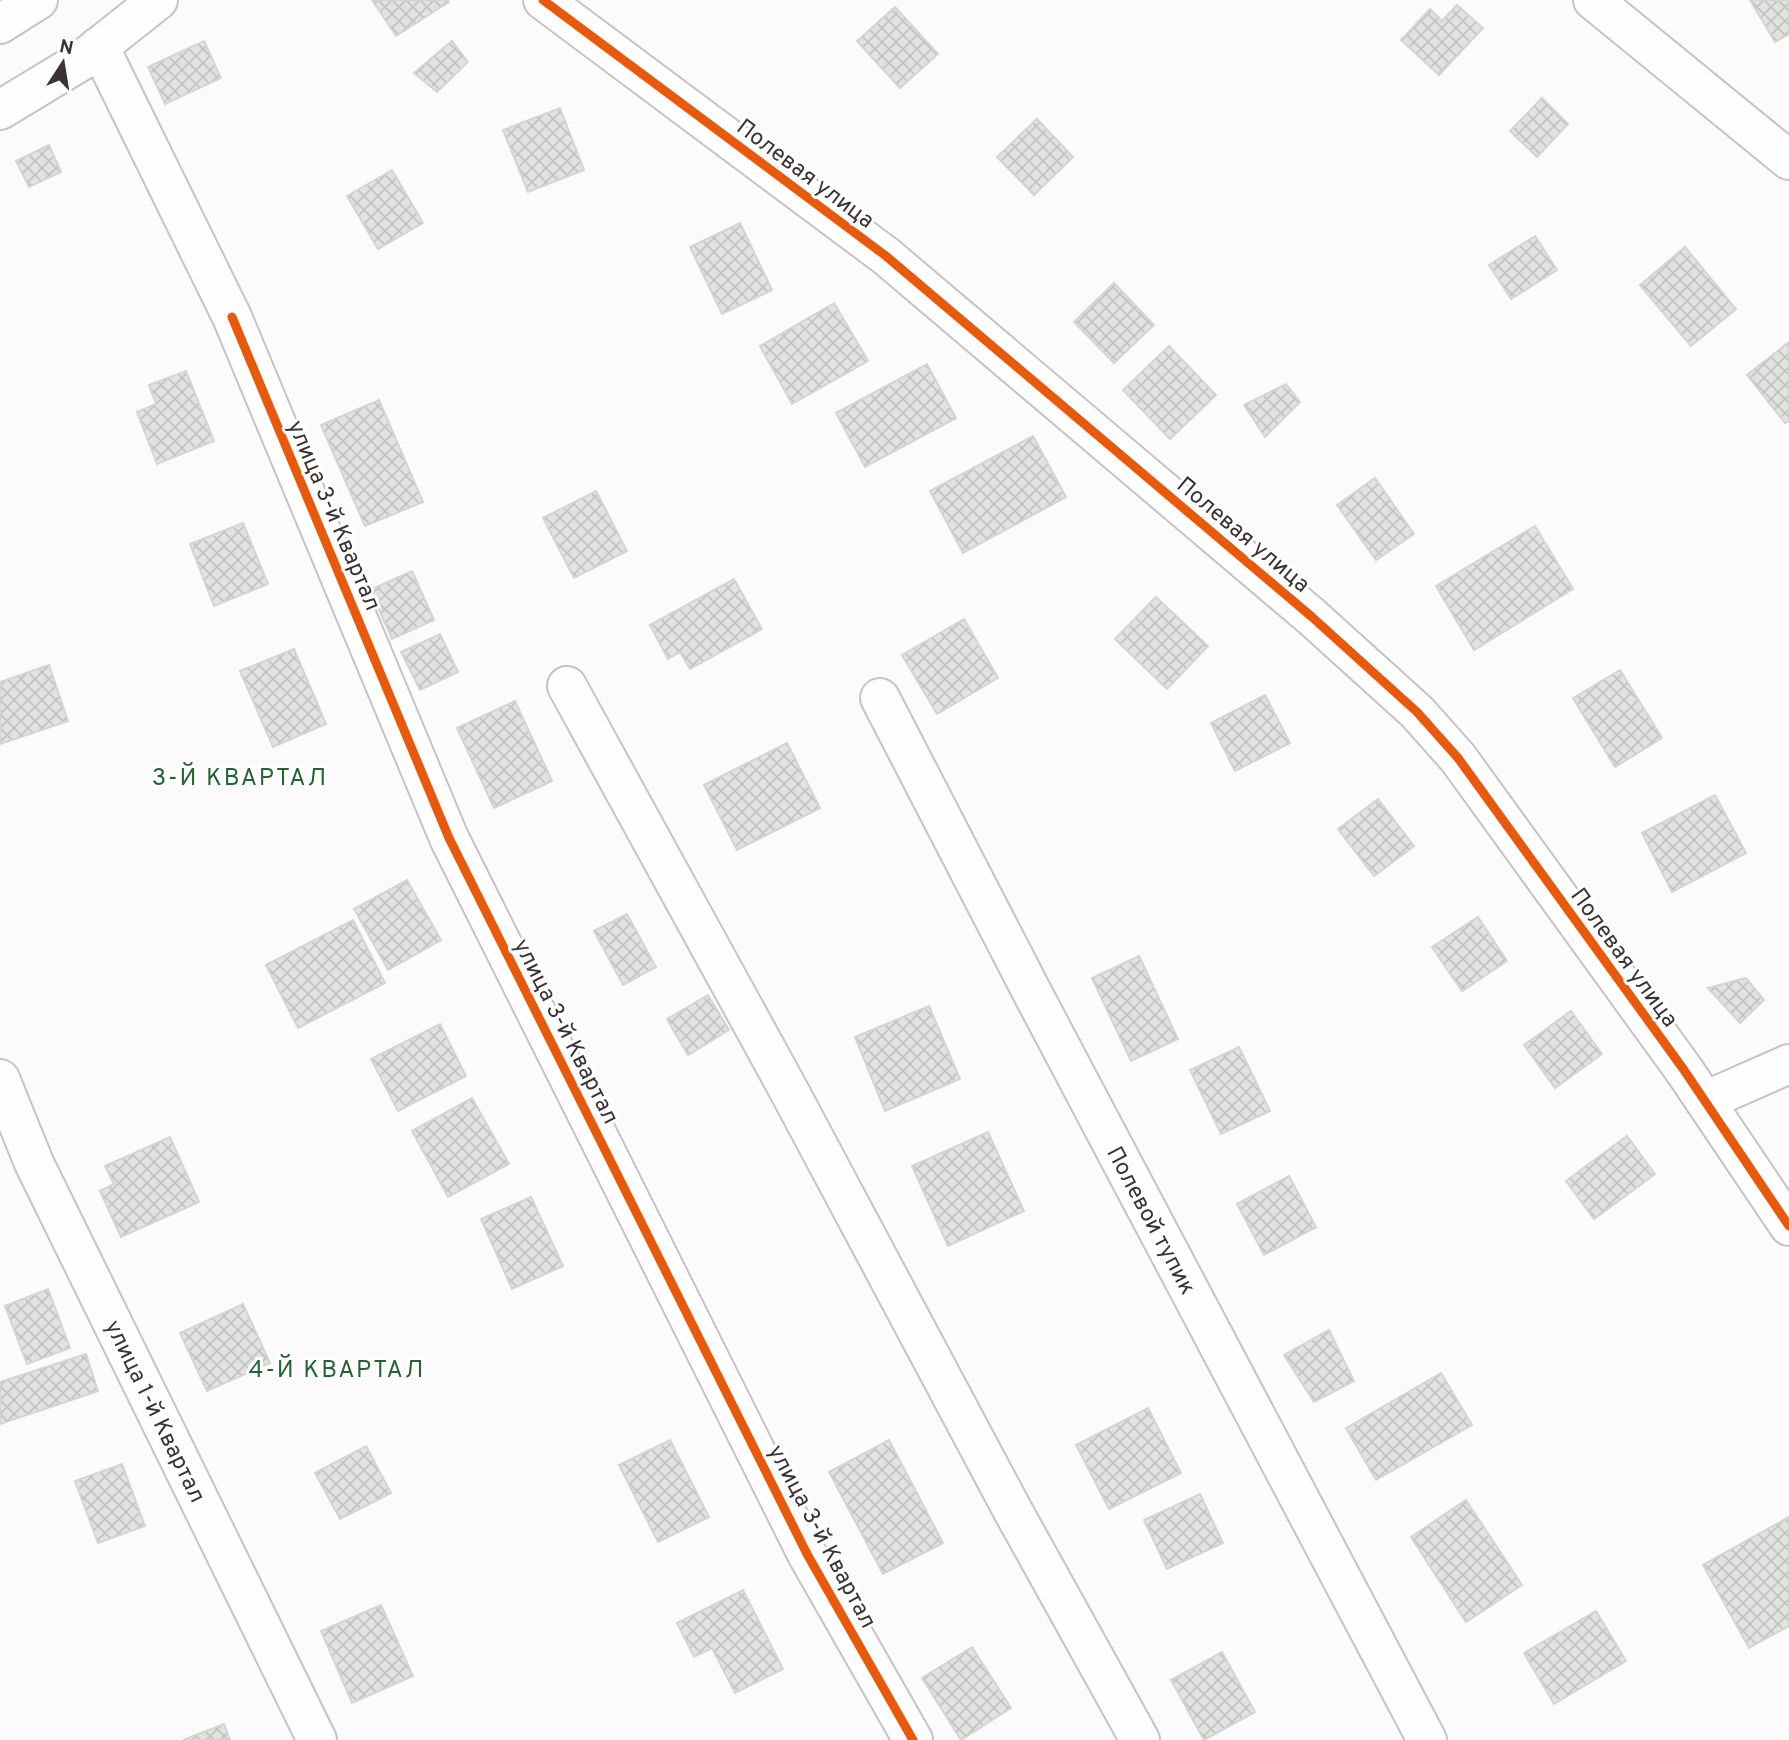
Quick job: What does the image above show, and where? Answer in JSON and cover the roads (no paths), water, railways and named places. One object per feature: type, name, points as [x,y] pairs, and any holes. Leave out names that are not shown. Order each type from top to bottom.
[{"type":"street","points":[[0,24],[38,0]]},
{"type":"street","points":[[0,110],[81,61],[158,0]]},
{"type":"street","name":"Полевая улица","points":[[543,0],[886,256],[1312,617],[1416,712],[1458,758],[1705,1101],[1789,1226]]},
{"type":"street","points":[[1593,0],[1789,160]]},
{"type":"street","name":"улица 3-й Квартал","points":[[99,47],[232,317],[449,838],[807,1554],[913,1740]]},
{"type":"street","points":[[567,686],[788,1087],[1013,1511],[1140,1740]]},
{"type":"street","name":"Полевой тупик","points":[[880,698],[1427,1740]]},
{"type":"street","points":[[1705,1101],[1789,1064]]},
{"type":"street","name":"улица 1-й Квартал","points":[[0,1079],[34,1163],[317,1740]]},
{"type":"district","name":"3-Й КВАРТАЛ","points":[[240,777]]},
{"type":"district","name":"4-Й КВАРТАЛ","points":[[337,1369]]}]
